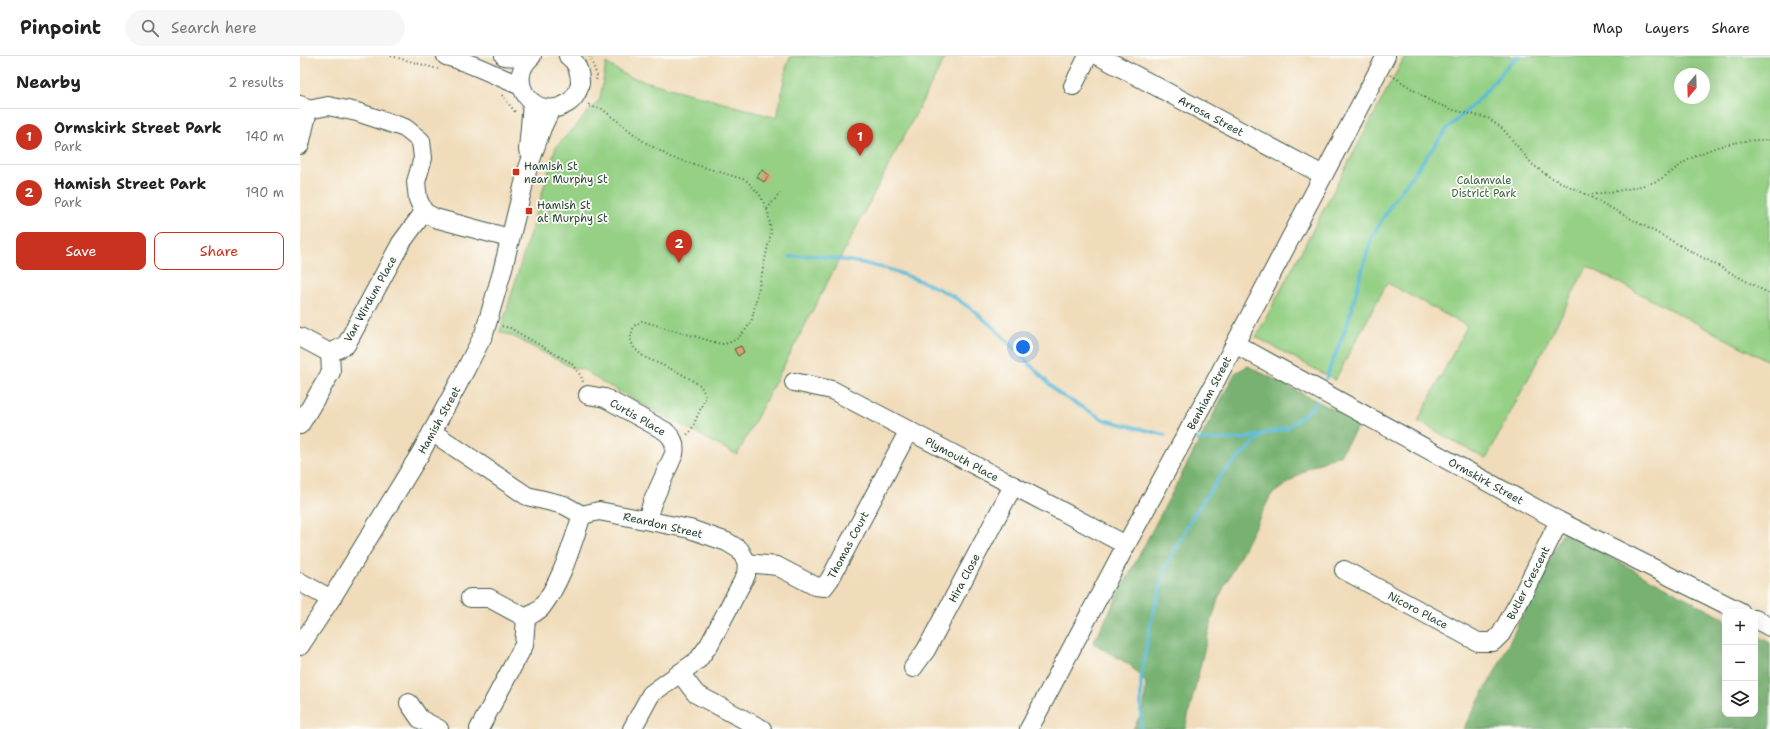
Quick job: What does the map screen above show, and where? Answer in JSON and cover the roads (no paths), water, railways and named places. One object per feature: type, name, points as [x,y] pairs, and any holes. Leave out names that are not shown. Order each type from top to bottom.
[{"type":"street","points":[[504,56],[531,57]]},
{"type":"street","points":[[531,57],[522,71],[521,86],[525,95],[532,103],[541,108],[551,109],[561,107],[570,102],[578,90],[580,75],[577,66],[570,56]]},
{"type":"street","points":[[1073,86],[1088,56]]},
{"type":"street","name":"Arrosa Street","points":[[1099,56],[1323,175]]},
{"type":"street","points":[[445,63],[468,62],[521,86]]},
{"type":"street","name":"Benhiam Street","points":[[1029,729],[1126,545],[1235,344],[1383,62]]},
{"type":"street","name":"Hamish Street","points":[[527,171],[532,103]]},
{"type":"street","points":[[300,145],[304,107],[328,106],[357,112],[405,128],[421,141],[422,158],[416,182],[418,199],[424,212],[435,218],[509,238]]},
{"type":"street","name":"Hamish Street","points":[[300,646],[331,599],[432,432],[484,334],[502,272],[509,238],[527,171],[542,128],[551,109]]},
{"type":"street","name":"Van Wirdum Place","points":[[330,353],[346,345],[401,243],[424,212]]},
{"type":"street","points":[[300,337],[330,353],[331,372],[300,425]]},
{"type":"street","name":"Ormskirk Street","points":[[1235,344],[1559,521],[1735,609]]},
{"type":"street","name":"Plymouth Place","points":[[794,382],[832,390],[1126,545]]},
{"type":"street","name":"Curtis Place","points":[[588,395],[605,398],[665,431],[672,438],[676,446],[674,454],[652,503],[647,520]]},
{"type":"street","name":"Thomas Court","points":[[747,563],[777,566],[815,586],[824,587],[830,580],[909,430]]},
{"type":"street","points":[[432,432],[527,496],[564,505],[582,515],[568,560],[558,580],[540,609],[526,618]]},
{"type":"street","name":"Hira Close","points":[[913,668],[926,650],[1013,486]]},
{"type":"street","name":"Reardon Street","points":[[582,515],[599,511],[690,529],[727,542],[740,550],[747,563]]},
{"type":"street","name":"Butler Crescent","points":[[1494,642],[1501,634],[1519,602],[1559,521]]},
{"type":"street","points":[[632,729],[651,694],[698,660],[709,645],[746,575],[747,563]]},
{"type":"street","name":"Nicoro Place","points":[[1344,570],[1478,642],[1494,642]]},
{"type":"street","points":[[300,582],[331,599]]},
{"type":"street","points":[[470,598],[489,598],[526,618]]},
{"type":"street","points":[[479,729],[524,645],[526,618]]},
{"type":"street","points":[[1758,620],[1770,626]]},
{"type":"street","points":[[680,673],[696,694],[762,729]]},
{"type":"street","points":[[409,703],[420,719],[439,729]]},
{"type":"waterway","points":[[1326,378],[1347,325],[1371,238],[1394,200],[1446,130],[1480,98],[1511,62],[1519,56]]},
{"type":"waterway","points":[[790,257],[811,255],[863,263],[891,270],[926,283],[951,295],[973,310],[995,329],[1059,394],[1105,420],[1165,435]]},
{"type":"waterway","points":[[1198,440],[1242,439],[1287,428],[1305,414],[1317,402]]},
{"type":"waterway","points":[[1141,729],[1141,680],[1150,625],[1166,567],[1192,517],[1221,475],[1263,434]]},
{"type":"place","name":"Ormskirk Street Park","points":[[860,156]]},
{"type":"place","name":"Hamish St near Murphy St","points":[[516,172]]},
{"type":"place","name":"Hamish St at Murphy St","points":[[529,211]]},
{"type":"place","name":"Hamish Street Park","points":[[679,263]]},
{"type":"park label","name":"Calamvale District Park","points":[[1484,186]]}]
